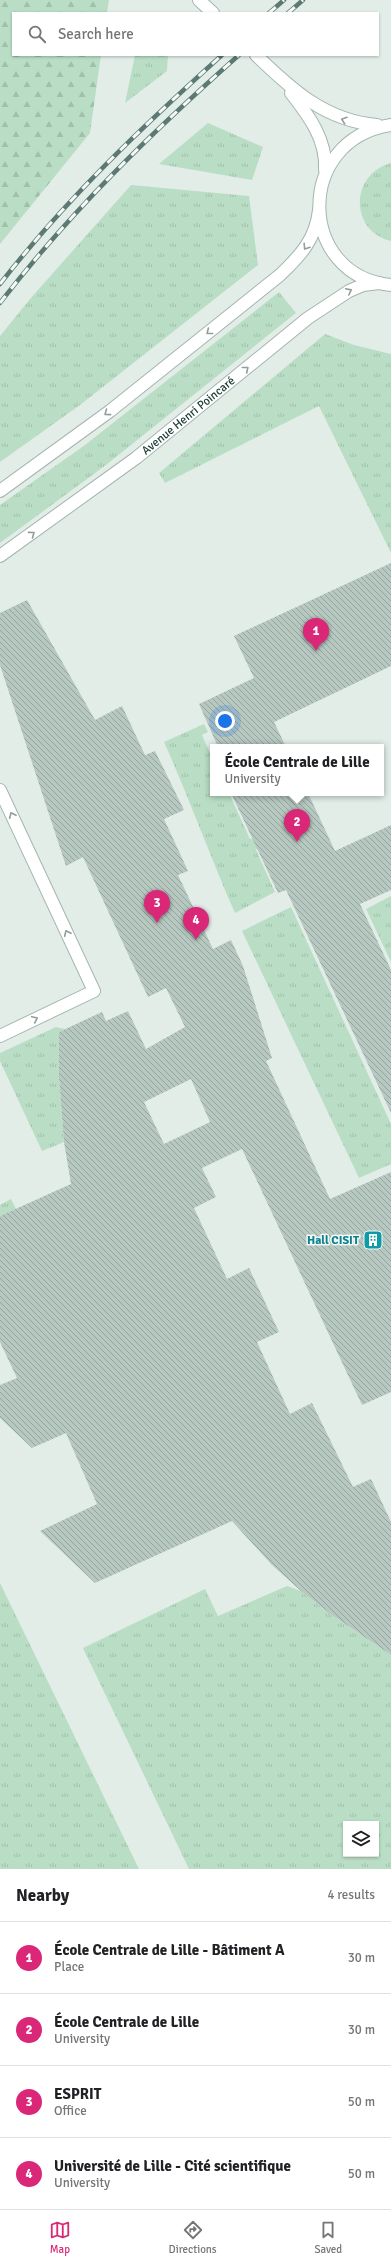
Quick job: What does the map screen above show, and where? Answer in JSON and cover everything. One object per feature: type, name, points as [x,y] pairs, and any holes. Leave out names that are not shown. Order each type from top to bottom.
[{"type":"street","points":[[200,0],[212,12]]},
{"type":"street","points":[[257,56],[279,77],[308,100],[337,117],[359,124],[387,125]]},
{"type":"street","points":[[0,491],[110,411],[280,275],[305,249],[317,223],[320,191],[325,173],[326,160],[320,136],[302,106],[279,77]]},
{"type":"street","points":[[325,173],[335,156],[348,142],[364,132],[387,125]]},
{"type":"street","points":[[319,210],[322,228],[334,252],[354,271],[385,284]]},
{"type":"street","name":"Avenue Henri Poincaré","points":[[0,556],[136,458],[308,318],[349,291],[364,285],[385,284]]},
{"type":"street","points":[[0,790],[94,991],[0,1036]]},
{"type":"green space","points":[[0,0],[109,0],[107,12],[12,12],[12,56],[101,56],[90,133],[0,244]]},
{"type":"green space","points":[[135,56],[168,56],[167,71],[125,103]]},
{"type":"green space","points":[[208,123],[263,147],[252,180],[159,164]]},
{"type":"green space","points":[[391,163],[391,241],[377,235],[368,226],[362,215],[360,202],[362,190],[368,178],[378,169]]},
{"type":"green space","points":[[131,185],[249,196],[258,265],[80,405],[0,462],[0,336],[30,299]]},
{"type":"green space","points":[[279,292],[296,313],[106,465],[0,543],[0,505],[85,445]]},
{"type":"green space","points":[[325,334],[354,345],[391,354],[391,553],[319,406],[165,483],[159,473]]},
{"type":"green space","points":[[204,724],[208,732],[202,735],[210,753],[210,796],[230,796],[250,839],[258,836],[262,847],[256,850],[275,892],[235,913],[164,742]]},
{"type":"green space","points":[[391,896],[391,962],[366,909]]},
{"type":"green space","points":[[291,907],[391,1124],[391,1164],[359,1178],[242,931]]},
{"type":"green space","points":[[56,1027],[65,1029],[59,1032],[59,1077],[64,1142],[42,1151],[0,1061],[0,1053]]},
{"type":"green space","points":[[11,1199],[16,1209],[0,1216],[0,1205]]},
{"type":"green space","points":[[0,1583],[139,1869],[0,1869]]},
{"type":"green space","points":[[287,1586],[301,1591],[332,1615],[391,1655],[391,1869],[189,1869],[83,1648],[205,1589],[218,1616]]},
{"type":"building","points":[[391,563],[391,666],[274,722],[285,744],[217,744],[199,704],[254,678],[234,636]]},
{"type":"building","points":[[27,600],[95,720],[122,706],[145,755],[155,751],[184,810],[164,819],[188,871],[178,875],[213,949],[231,940],[243,966],[272,1058],[266,1061],[330,1199],[391,1172],[391,1392],[362,1405],[242,1149],[202,1168],[216,1197],[194,1208],[227,1279],[249,1268],[279,1332],[257,1342],[290,1414],[312,1403],[353,1487],[371,1479],[391,1522],[391,1655],[332,1615],[301,1591],[272,1565],[232,1521],[95,1583],[40,1531],[97,1504],[66,1433],[32,1448],[0,1418],[0,1385],[17,1378],[0,1342],[0,1216],[71,1184],[64,1142],[59,1077],[59,1032],[102,1012],[106,1021],[128,1011],[146,1049],[185,1027],[166,988],[148,997],[83,857],[66,866],[0,665],[0,613]],"holes":[[[191,1079],[210,1122],[164,1144],[144,1102]]]},
{"type":"building","points":[[232,796],[309,796],[335,851],[391,825],[391,890],[360,904],[391,970],[391,1113],[286,890],[278,893]]},
{"type":"railway","points":[[270,12],[284,0]]},
{"type":"railway","points":[[289,12],[303,0]]},
{"type":"railway","points":[[0,284],[51,222],[78,193],[163,109],[221,56]]},
{"type":"railway","points":[[0,303],[27,269],[84,204],[175,113],[238,56]]},
{"type":"place","name":"École Centrale de Lille - Bâtiment A","points":[[316,651]]},
{"type":"place","name":"École Centrale de Lille","points":[[297,842]]},
{"type":"place","name":"ESPRIT","points":[[157,923]]},
{"type":"place","name":"Université de Lille ‐ Cité scientifique","points":[[196,940]]},
{"type":"place","name":"Hall CISIT","points":[[373,1240]]}]
